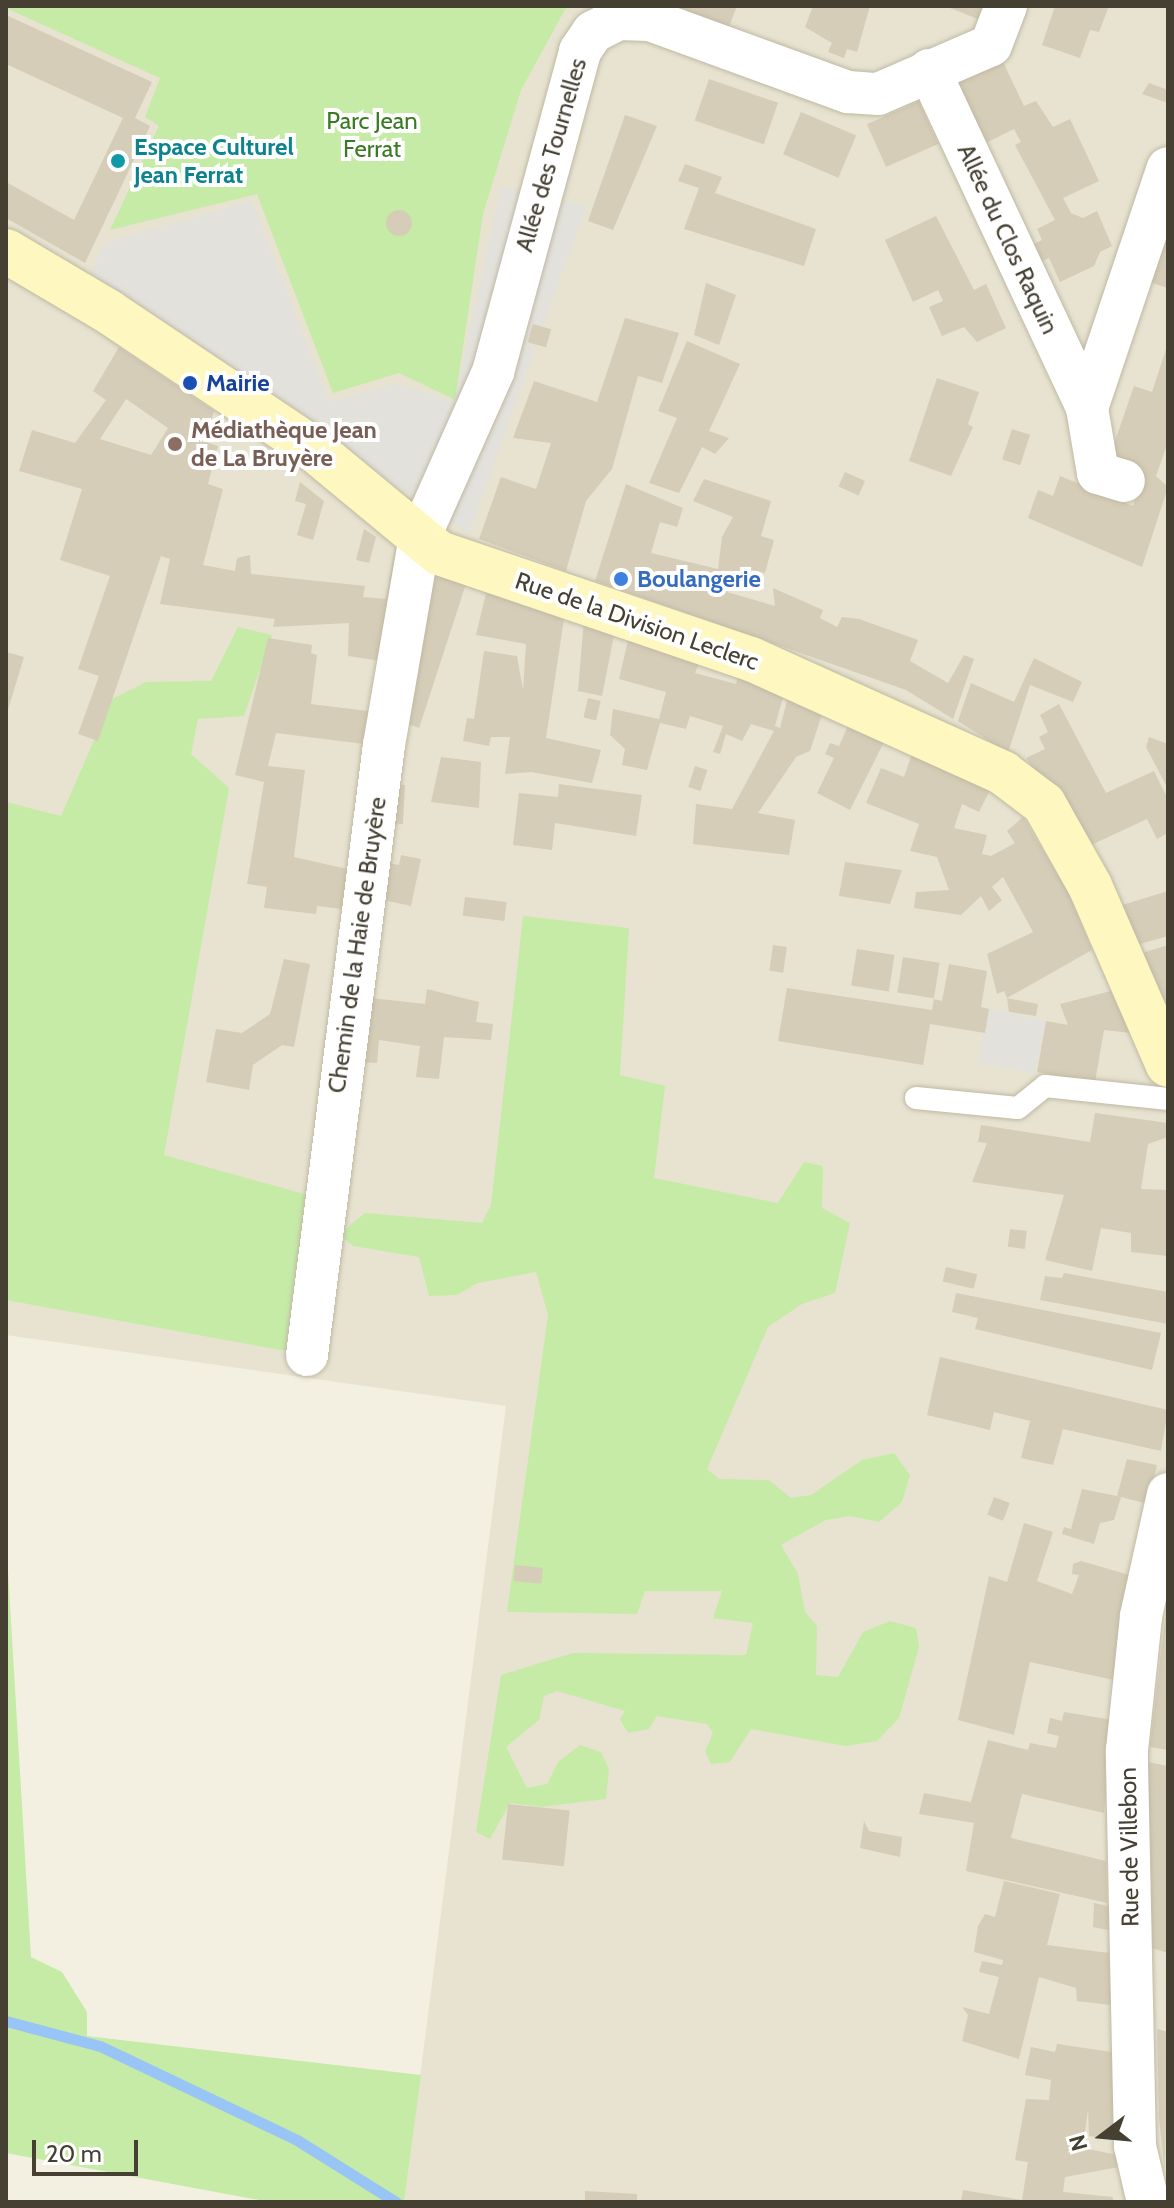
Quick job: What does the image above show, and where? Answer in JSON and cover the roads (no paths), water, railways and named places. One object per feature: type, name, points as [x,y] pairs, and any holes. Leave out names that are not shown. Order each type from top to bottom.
[{"type":"main road","name":"Rue de la Division Leclerc","points":[[6,251],[109,312],[312,448],[439,553],[751,659],[1003,773],[1044,804],[1090,886],[1168,1065]]},
{"type":"street","name":"Allée des Tournelles","points":[[420,536],[493,372],[540,180],[580,51],[593,32],[618,19],[650,20],[848,92],[878,94],[991,45],[1006,6]]},
{"type":"street","name":"Allée du Clos Raquin","points":[[929,70],[1087,408],[1098,473],[1124,481]]},
{"type":"street","name":"Allée du Clos Raquin","points":[[1087,408],[1168,168]]},
{"type":"street","name":"Chemin de la Haie de Bruyère","points":[[307,1355],[384,745],[420,536]]},
{"type":"street","name":"Rue de Villebon","points":[[1148,2202],[1135,2146],[1127,1750],[1141,1616],[1168,1494]]},
{"type":"lane","points":[[916,1098],[1018,1108],[1045,1086],[1168,1099]]},
{"type":"waterway","points":[[6,2021],[100,2046],[297,2140],[396,2202]]},
{"type":"place","name":"Espace Culturel Jean Ferrat","points":[[118,161]]},
{"type":"place","name":"Mairie","points":[[190,383]]},
{"type":"place","name":"Médiathèque Jean de La Bruyère","points":[[175,444]]},
{"type":"place","name":"Boulangerie","points":[[621,579]]},
{"type":"park label","name":"Parc Jean Ferrat","points":[[372,135]]}]
